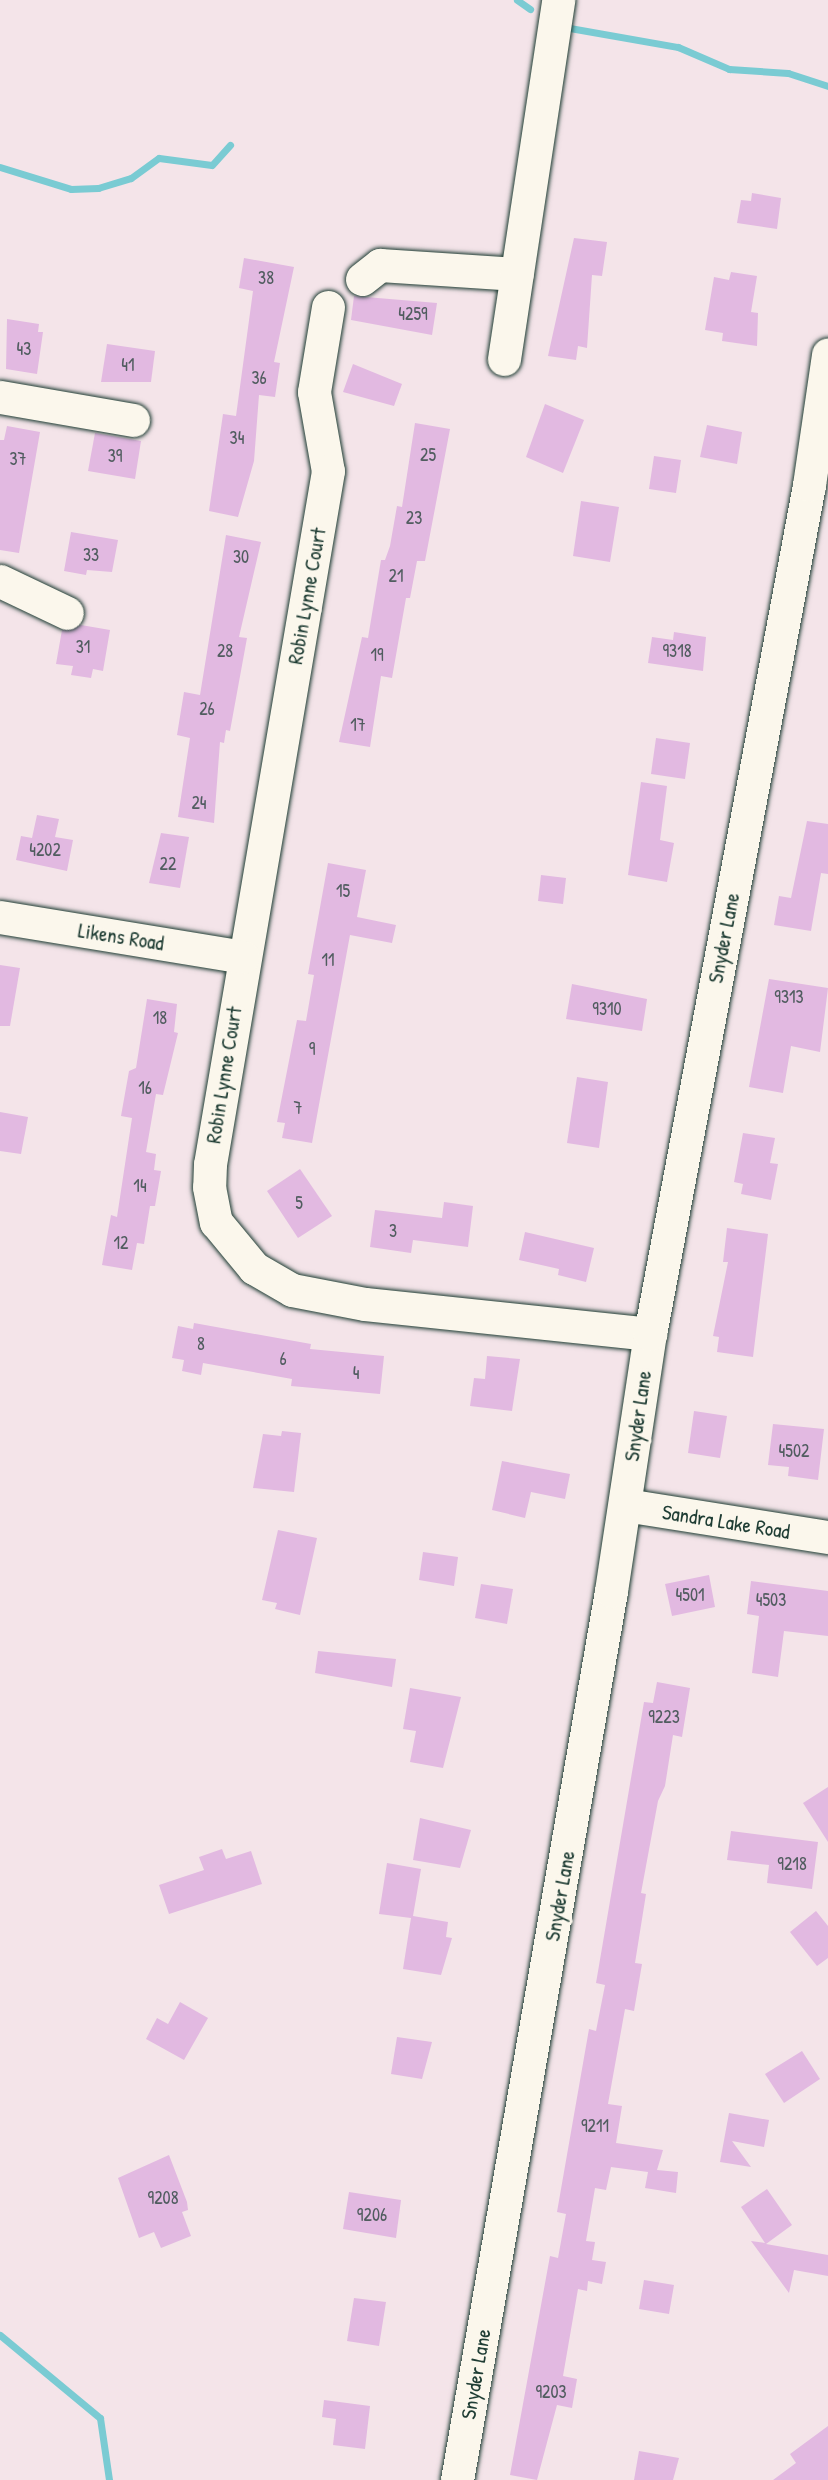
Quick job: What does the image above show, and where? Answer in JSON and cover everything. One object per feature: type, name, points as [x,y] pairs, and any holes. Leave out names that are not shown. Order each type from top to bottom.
[{"type":"street","points":[[504,359],[558,0]]},
{"type":"street","points":[[362,279],[380,265],[516,274]]},
{"type":"street","name":"Robin Lynne Court","points":[[328,307],[314,392],[328,471],[243,957],[209,1187],[216,1222],[254,1268],[292,1290],[324,1298],[650,1334]]},
{"type":"street","name":"Snyder Lane","points":[[457,2480],[625,1505],[650,1334],[818,485],[828,354]]},
{"type":"street","points":[[0,397],[133,420]]},
{"type":"street","points":[[0,581],[67,613]]},
{"type":"street","name":"Likens Road","points":[[0,917],[243,957]]},
{"type":"street","name":"Sandra Lake Road","points":[[625,1505],[828,1537]]},
{"type":"building","points":[[752,193],[781,198],[777,229],[737,223],[741,200],[751,201]]},
{"type":"building","points":[[574,238],[607,242],[602,276],[592,275],[587,348],[578,346],[576,360],[548,356]]},
{"type":"building","points":[[244,258],[294,267],[274,362],[280,363],[275,397],[259,395],[254,461],[238,517],[209,511],[223,414],[236,416],[253,291],[239,288]]},
{"type":"building","points":[[731,272],[757,276],[751,312],[758,313],[757,346],[722,341],[723,333],[705,330],[714,277],[729,280]]},
{"type":"building","points":[[354,296],[437,303],[432,335],[351,320]]},
{"type":"building","points":[[7,319],[39,324],[38,332],[43,332],[37,374],[6,369]]},
{"type":"building","points":[[107,344],[155,351],[151,382],[101,382]]},
{"type":"building","points":[[353,364],[402,384],[394,406],[343,392]]},
{"type":"building","points":[[545,404],[584,420],[563,473],[526,457]]},
{"type":"building","points":[[415,423],[450,429],[425,561],[417,561],[410,598],[406,598],[392,678],[381,676],[370,747],[339,742],[362,637],[368,638],[381,560],[385,560],[390,546],[397,506],[402,507]]},
{"type":"building","points":[[707,425],[742,432],[737,464],[700,457]]},
{"type":"building","points":[[7,426],[40,432],[19,553],[0,550],[0,440],[4,440]]},
{"type":"building","points":[[95,433],[141,441],[135,479],[88,471]]},
{"type":"building","points":[[654,456],[681,460],[676,493],[649,489]]},
{"type":"building","points":[[581,501],[619,507],[610,562],[573,556]]},
{"type":"building","points":[[71,532],[118,540],[112,572],[87,570],[86,575],[64,571]]},
{"type":"building","points":[[226,535],[261,542],[239,637],[247,638],[230,731],[226,730],[224,743],[220,742],[214,823],[178,817],[190,738],[177,735],[184,692],[200,695]]},
{"type":"building","points":[[81,625],[110,630],[103,671],[93,669],[91,678],[71,675],[73,666],[56,664],[62,630]]},
{"type":"building","points":[[674,632],[706,637],[703,671],[648,663],[652,637],[673,640]]},
{"type":"building","points":[[656,738],[690,743],[685,779],[651,774]]},
{"type":"building","points":[[641,782],[667,786],[660,840],[674,843],[667,882],[628,875]]},
{"type":"building","points":[[37,815],[59,819],[55,837],[73,840],[67,871],[16,860],[21,836],[32,838]]},
{"type":"building","points":[[807,821],[828,824],[828,874],[821,873],[811,931],[774,925],[779,896],[791,898]]},
{"type":"building","points":[[161,833],[189,837],[180,888],[149,883]]},
{"type":"building","points":[[328,863],[366,870],[357,917],[396,925],[392,943],[350,935],[312,1143],[282,1138],[285,1123],[277,1122],[297,1020],[306,1021],[314,975],[308,974]]},
{"type":"building","points":[[541,875],[566,878],[563,904],[538,901]]},
{"type":"building","points":[[0,965],[20,968],[10,1026],[0,1026]]},
{"type":"building","points":[[769,979],[828,988],[820,1052],[791,1046],[783,1093],[749,1087]]},
{"type":"building","points":[[572,984],[647,999],[642,1031],[566,1019]]},
{"type":"building","points":[[147,999],[177,1004],[174,1032],[178,1033],[163,1095],[156,1094],[146,1152],[156,1154],[154,1170],[161,1171],[155,1206],[150,1206],[144,1244],[137,1243],[132,1270],[102,1265],[111,1215],[117,1217],[132,1118],[121,1116],[129,1071],[136,1068]]},
{"type":"building","points":[[577,1077],[608,1082],[599,1148],[567,1143]]},
{"type":"building","points":[[0,1112],[28,1117],[21,1154],[0,1151]]},
{"type":"building","points":[[743,1133],[775,1138],[770,1163],[778,1164],[771,1200],[741,1194],[743,1184],[734,1182]]},
{"type":"building","points":[[300,1169],[332,1216],[298,1238],[267,1191]]},
{"type":"building","points":[[444,1202],[473,1206],[468,1247],[413,1240],[411,1253],[370,1247],[375,1210],[442,1218]]},
{"type":"building","points":[[727,1228],[768,1234],[753,1357],[717,1352],[719,1337],[713,1336],[728,1262],[723,1262]]},
{"type":"building","points":[[525,1232],[594,1248],[586,1282],[558,1275],[559,1269],[519,1260]]},
{"type":"building","points":[[194,1323],[311,1344],[310,1349],[384,1356],[380,1394],[291,1386],[292,1379],[203,1363],[201,1375],[182,1371],[184,1360],[172,1358],[178,1326],[193,1329]]},
{"type":"building","points":[[487,1356],[520,1359],[512,1411],[470,1406],[474,1378],[485,1379]]},
{"type":"building","points":[[694,1411],[727,1416],[720,1458],[688,1453]]},
{"type":"building","points":[[773,1424],[824,1429],[818,1480],[788,1476],[789,1467],[768,1465]]},
{"type":"building","points":[[282,1431],[301,1433],[294,1492],[253,1488],[263,1434],[281,1436]]},
{"type":"building","points":[[502,1461],[570,1474],[565,1499],[531,1492],[525,1518],[492,1510]]},
{"type":"building","points":[[278,1530],[317,1538],[300,1615],[275,1609],[277,1603],[262,1600]]},
{"type":"building","points":[[423,1552],[458,1557],[454,1586],[419,1580]]},
{"type":"building","points":[[709,1575],[715,1607],[672,1616],[665,1584]]},
{"type":"building","points":[[751,1581],[828,1591],[828,1636],[784,1631],[778,1677],[752,1673],[759,1616],[747,1614]]},
{"type":"building","points":[[481,1584],[513,1589],[507,1624],[475,1618]]},
{"type":"building","points":[[318,1651],[396,1659],[392,1687],[315,1673]]},
{"type":"building","points":[[657,1682],[690,1688],[682,1737],[673,1735],[665,1786],[658,1801],[641,1893],[646,1894],[635,1963],[642,1964],[634,2011],[625,2009],[608,2104],[622,2106],[616,2143],[663,2150],[657,2170],[678,2172],[676,2193],[645,2188],[648,2172],[611,2167],[606,2190],[595,2188],[586,2241],[595,2242],[592,2260],[606,2262],[602,2284],[588,2281],[587,2291],[578,2289],[563,2376],[577,2379],[572,2408],[557,2405],[537,2480],[510,2475],[550,2256],[558,2258],[566,2214],[557,2212],[589,2029],[596,2031],[605,1985],[596,1983],[644,1702],[653,1703]]},
{"type":"building","points":[[410,1688],[461,1697],[443,1768],[410,1762],[416,1731],[403,1729]]},
{"type":"building","points":[[828,1787],[828,1842],[803,1803]]},
{"type":"building","points":[[420,1818],[471,1830],[460,1868],[413,1860]]},
{"type":"building","points":[[731,1831],[818,1842],[812,1889],[767,1883],[769,1865],[727,1860]]},
{"type":"building","points":[[222,1849],[226,1859],[251,1851],[262,1884],[169,1914],[159,1885],[204,1870],[199,1857]]},
{"type":"building","points":[[387,1863],[421,1869],[413,1916],[448,1922],[446,1937],[452,1938],[441,1975],[403,1969],[411,1918],[379,1914]]},
{"type":"building","points":[[816,1911],[828,1926],[828,1958],[817,1966],[790,1932]]},
{"type":"building","points":[[180,2002],[208,2018],[184,2060],[146,2039],[157,2018],[168,2024]]},
{"type":"building","points":[[397,2037],[432,2042],[422,2079],[391,2074]]},
{"type":"building","points":[[802,2051],[820,2079],[784,2103],[765,2074]]},
{"type":"building","points":[[729,2113],[769,2120],[764,2147],[732,2141],[751,2167],[720,2162]]},
{"type":"building","points":[[169,2155],[187,2202],[188,2210],[182,2212],[191,2236],[161,2248],[154,2232],[139,2238],[118,2178]]},
{"type":"building","points":[[767,2189],[792,2225],[766,2244],[828,2255],[828,2276],[794,2270],[789,2293],[751,2241],[765,2243],[741,2207]]},
{"type":"building","points":[[349,2192],[401,2200],[396,2238],[343,2229]]},
{"type":"building","points":[[644,2280],[674,2285],[669,2314],[639,2309]]},
{"type":"building","points":[[354,2298],[386,2302],[379,2346],[347,2341]]},
{"type":"building","points":[[324,2400],[370,2406],[365,2449],[333,2445],[336,2419],[322,2417]]},
{"type":"building","points":[[828,2426],[828,2480],[773,2480],[796,2463],[790,2454]]},
{"type":"building","points":[[639,2451],[679,2458],[673,2480],[634,2480]]},
{"type":"waterway","points":[[517,0],[530,9]]},
{"type":"waterway","points":[[564,27],[678,47],[729,69],[788,73],[828,86]]},
{"type":"waterway","points":[[0,167],[71,189],[98,188],[131,178],[159,158],[212,165],[230,145]]},
{"type":"waterway","points":[[0,2335],[100,2418],[109,2480]]}]
